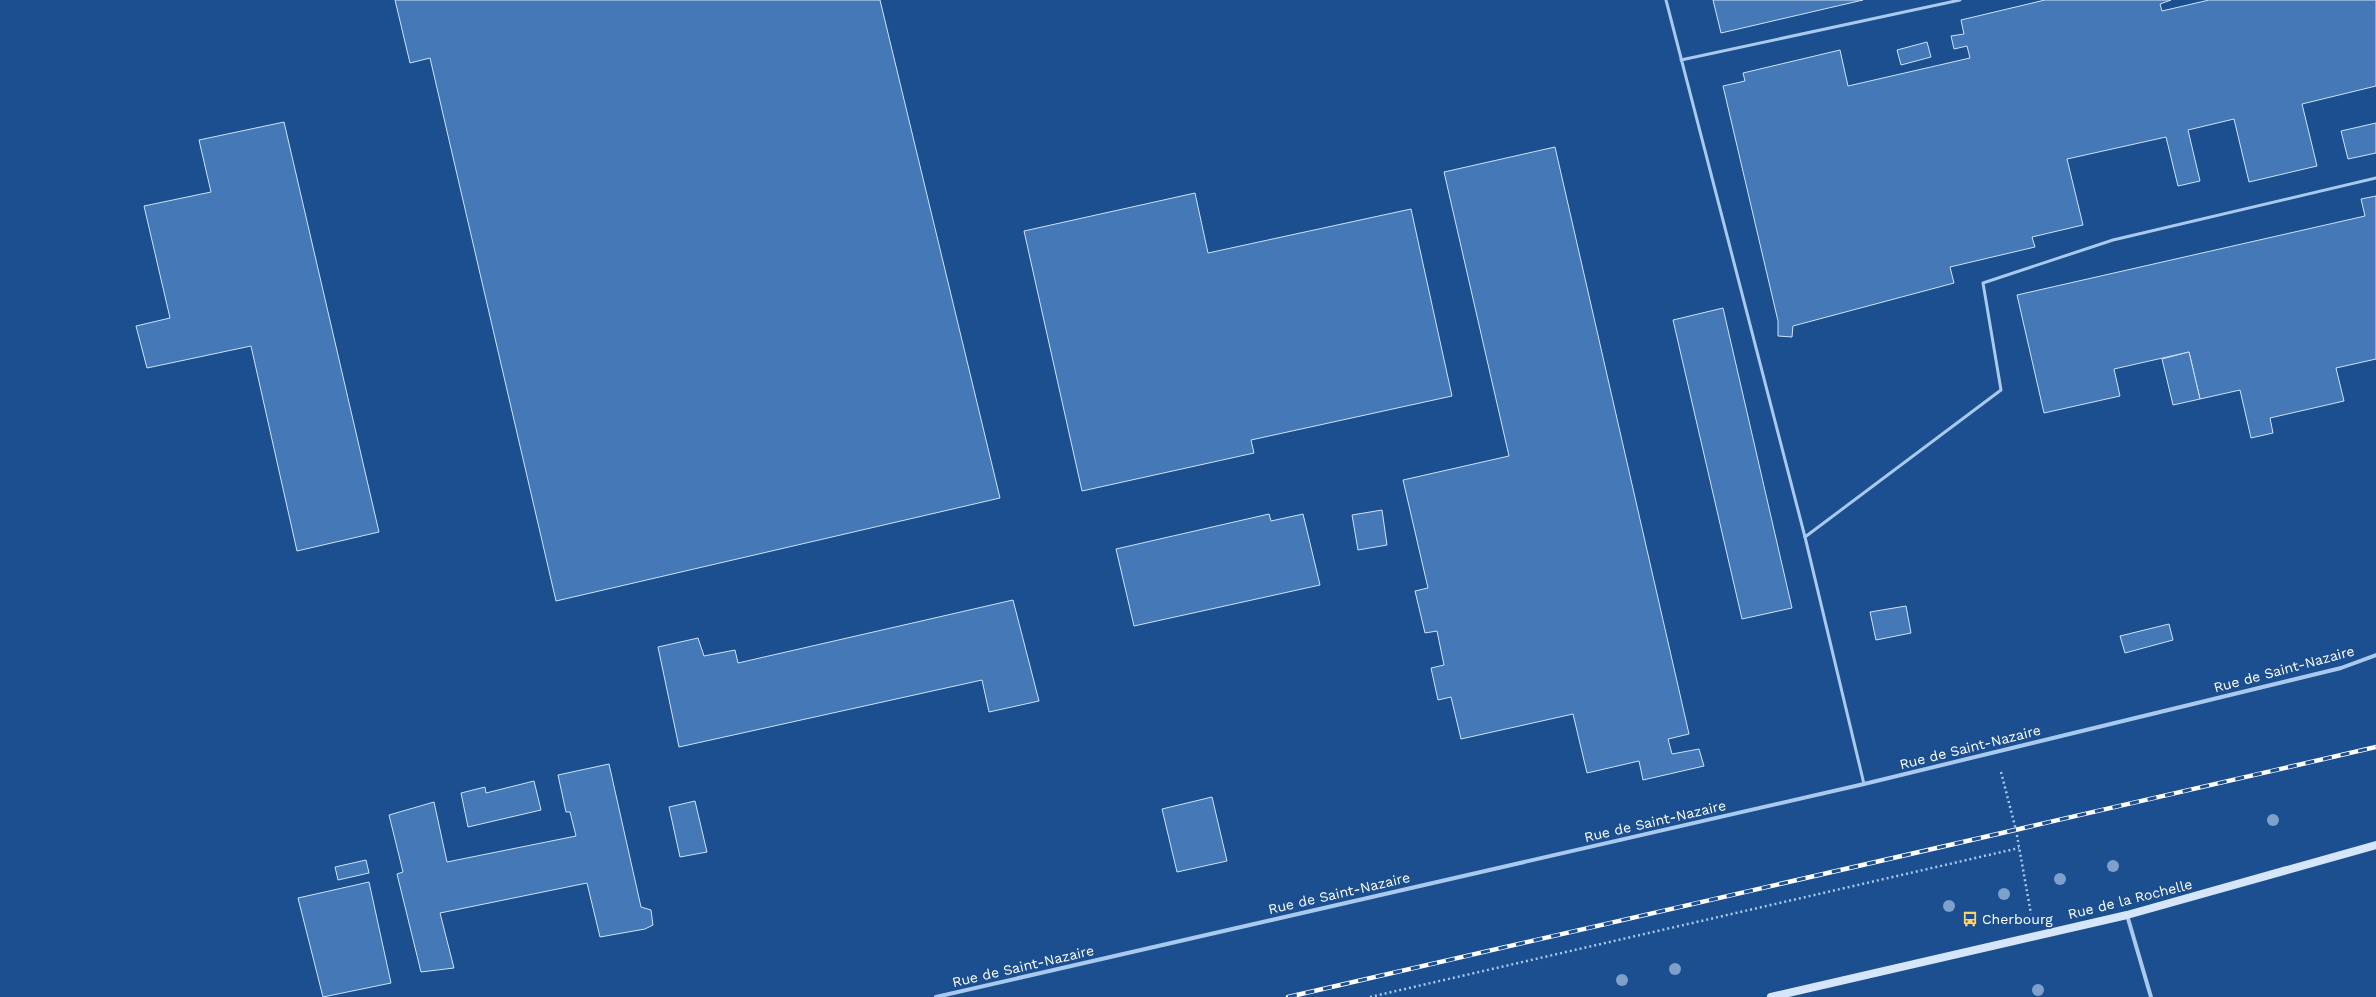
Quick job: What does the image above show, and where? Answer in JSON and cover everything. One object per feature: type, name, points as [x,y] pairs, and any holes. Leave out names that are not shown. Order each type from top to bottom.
[{"type":"main road","name":"Rue de la Rochelle","points":[[1771,997],[2127,915],[2376,845]]},
{"type":"street","name":"Rue de Saint-Nazaire","points":[[936,997],[1864,784],[2341,668],[2376,655]]},
{"type":"street","points":[[2127,915],[2151,997]]},
{"type":"lane","points":[[1666,0],[1805,536],[1864,784]]},
{"type":"lane","points":[[1681,60],[1960,0]]},
{"type":"lane","points":[[1805,536],[2001,390],[1983,283],[2113,240],[2376,178]]},
{"type":"path","points":[[1996,752],[2019,848],[2036,936]]},
{"type":"path","points":[[1370,997],[2019,848]]},
{"type":"building","points":[[395,0],[880,0],[1000,498],[556,601],[430,58],[410,63]]},
{"type":"building","points":[[1713,0],[1863,0],[1721,33]]},
{"type":"building","points":[[2045,0],[2171,0],[2160,4],[2162,11],[2209,0],[2376,0],[2376,86],[2302,104],[2317,166],[2249,182],[2234,119],[2188,130],[2200,181],[2178,186],[2166,137],[2067,159],[2083,225],[2032,237],[2035,247],[1950,267],[1954,283],[1793,326],[1792,337],[1778,336],[1778,321],[1723,86],[1745,81],[1743,73],[1840,50],[1848,86],[1970,58],[1967,46],[1954,49],[1951,36],[1964,34],[1961,20]]},
{"type":"building","points":[[1927,42],[1931,57],[1901,65],[1897,50]]},
{"type":"building","points":[[284,122],[379,532],[297,551],[251,346],[147,368],[136,326],[170,318],[144,206],[211,192],[199,140]]},
{"type":"building","points":[[2376,123],[2376,153],[2348,159],[2341,131]]},
{"type":"building","points":[[1555,147],[1689,734],[1668,739],[1672,754],[1699,749],[1704,766],[1643,780],[1639,761],[1587,773],[1573,714],[1461,739],[1451,697],[1438,700],[1431,668],[1444,665],[1437,631],[1425,633],[1415,591],[1428,588],[1403,480],[1509,456],[1444,172]]},
{"type":"building","points":[[1195,193],[1208,253],[1411,209],[1452,396],[1251,440],[1254,453],[1082,491],[1024,231]]},
{"type":"building","points":[[2376,196],[2376,359],[2336,368],[2344,401],[2270,418],[2273,433],[2251,438],[2240,390],[2200,399],[2189,352],[2114,369],[2120,396],[2044,413],[2017,295],[2365,216],[2361,199]]},
{"type":"building","points":[[1723,308],[1792,608],[1742,619],[1673,320]]},
{"type":"building","points":[[2189,352],[2200,399],[2173,405],[2162,359]]},
{"type":"building","points":[[1382,510],[1387,545],[1358,550],[1352,515]]},
{"type":"building","points":[[1269,514],[1271,521],[1303,514],[1320,585],[1134,626],[1116,549]]},
{"type":"building","points":[[1013,600],[1039,701],[989,712],[982,680],[679,747],[658,647],[698,638],[704,656],[735,650],[738,663]]},
{"type":"building","points":[[1906,606],[1911,633],[1876,640],[1870,612]]},
{"type":"building","points":[[2169,624],[2173,640],[2125,653],[2120,636]]},
{"type":"building","points":[[609,764],[641,907],[651,910],[653,925],[645,929],[600,937],[587,883],[440,913],[454,968],[421,972],[397,874],[403,872],[389,815],[434,802],[447,862],[576,836],[570,812],[566,812],[558,775]]},
{"type":"building","points":[[534,781],[541,810],[468,827],[461,793],[485,787],[486,793]]},
{"type":"building","points":[[1212,797],[1227,861],[1177,872],[1162,809]]},
{"type":"building","points":[[695,801],[707,852],[680,857],[669,807]]},
{"type":"building","points":[[366,860],[369,873],[338,880],[335,867]]},
{"type":"building","points":[[369,882],[391,983],[323,997],[298,898]]},
{"type":"railway","points":[[1288,997],[2376,747]]},
{"type":"place","name":"Cherbourg","points":[[1970,919]]}]
